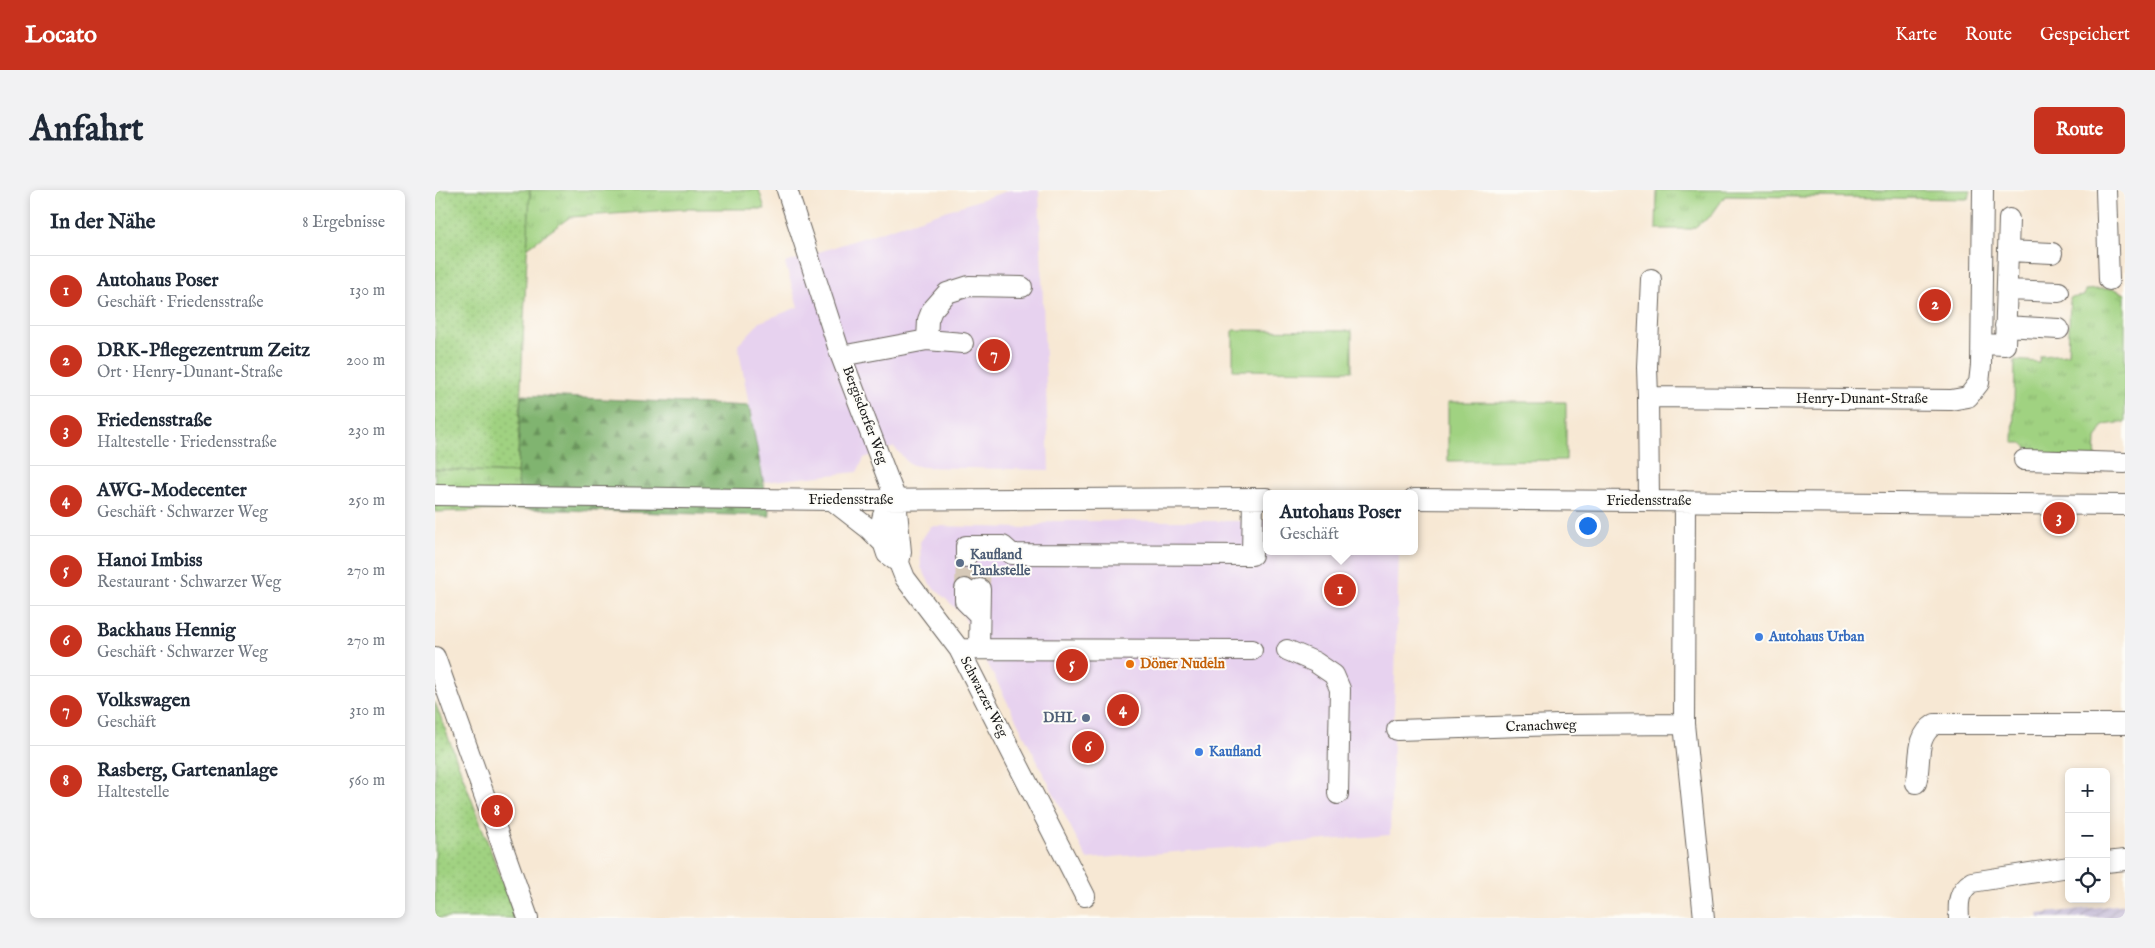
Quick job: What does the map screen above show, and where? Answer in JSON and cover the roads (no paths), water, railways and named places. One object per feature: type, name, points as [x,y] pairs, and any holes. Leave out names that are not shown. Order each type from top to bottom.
[{"type":"street","name":"Bergisdorfer Weg","points":[[787,190],[841,356],[896,500]]},
{"type":"street","name":"Henry-Dunant-Straße","points":[[1648,397],[1959,399],[1968,397],[1979,383],[1983,190]]},
{"type":"street","points":[[2106,190],[2109,280]]},
{"type":"street","points":[[1981,344],[2005,345],[2009,219]]},
{"type":"street","points":[[2008,251],[2052,253]]},
{"type":"street","points":[[1649,501],[1647,359],[1651,279]]},
{"type":"street","points":[[927,340],[928,320],[932,310],[947,293],[969,286],[1022,287]]},
{"type":"street","points":[[2007,290],[2059,292]]},
{"type":"street","points":[[2005,326],[2059,330]]},
{"type":"street","points":[[841,356],[927,340],[963,343]]},
{"type":"street","points":[[2024,460],[2125,463]]},
{"type":"street","name":"Friedensstraße","points":[[435,495],[832,500],[1259,498]]},
{"type":"street","points":[[976,553],[1003,546],[1012,554],[1252,555],[1259,498]]},
{"type":"street","name":"Friedensstraße","points":[[1418,499],[2125,505]]},
{"type":"street","points":[[832,500],[868,528],[883,543]]},
{"type":"street","points":[[896,500],[888,505],[884,511],[881,530],[887,554],[899,562]]},
{"type":"street","name":"Schwarzer Weg","points":[[896,500],[901,552],[899,562],[912,589],[959,648],[1085,896]]},
{"type":"street","points":[[1685,502],[1684,724],[1703,918]]},
{"type":"street","points":[[973,589],[979,615],[979,649]]},
{"type":"street","points":[[959,648],[1252,650]]},
{"type":"street","points":[[1287,650],[1315,662],[1334,675],[1340,689],[1338,794]]},
{"type":"street","points":[[435,657],[528,918]]},
{"type":"street","name":"Cranachweg","points":[[1397,730],[1560,725],[1684,724]]},
{"type":"street","points":[[1916,783],[1920,770],[1921,741],[1925,733],[1935,724],[2125,724]]},
{"type":"street","points":[[2110,862],[2125,860]]},
{"type":"street","points":[[1959,918],[1958,903],[1960,895],[1964,887],[1972,882],[2065,868]]},
{"type":"tunnel","points":[[965,589],[966,557]]},
{"type":"tunnel","points":[[980,589],[981,557]]},
{"type":"place","name":"DRK-Pflegezentrum Zeitz","points":[[1935,305]]},
{"type":"place","name":"Volkswagen","points":[[994,355]]},
{"type":"place","name":"Friedensstraße","points":[[2059,518]]},
{"type":"place","name":"Kaufland Tankstelle","points":[[960,563]]},
{"type":"place","name":"Autohaus Poser","points":[[1340,590]]},
{"type":"place","name":"Autohaus Urban","points":[[1759,637]]},
{"type":"place","name":"Döner Nudeln","points":[[1130,664]]},
{"type":"place","name":"Hanoi Imbiss","points":[[1072,665]]},
{"type":"place","name":"AWG-Modecenter","points":[[1123,710]]},
{"type":"place","name":"DHL","points":[[1086,718]]},
{"type":"place","name":"Backhaus Hennig","points":[[1088,747]]},
{"type":"place","name":"Kaufland","points":[[1199,752]]},
{"type":"place","name":"Rasberg, Gartenanlage","points":[[497,811]]}]
